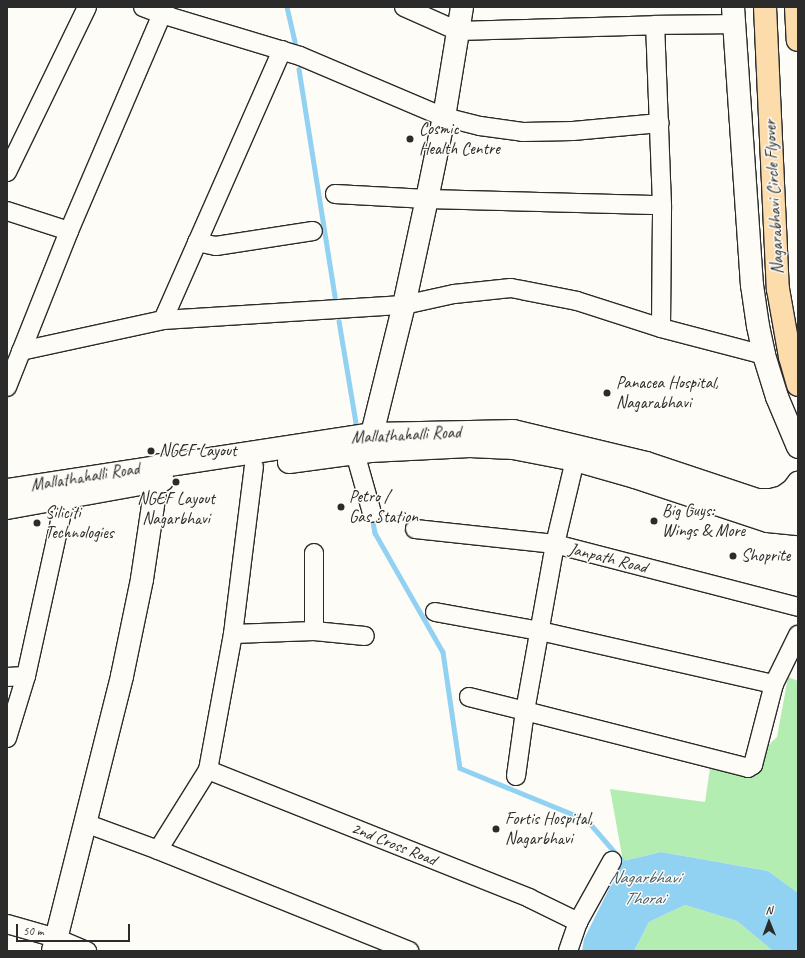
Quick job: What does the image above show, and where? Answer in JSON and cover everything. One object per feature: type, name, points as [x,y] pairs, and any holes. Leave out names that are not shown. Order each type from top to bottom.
[{"type":"highway","name":"Nagarabhavi Circle Flyover","points":[[765,7],[778,288],[790,357],[798,385]]},
{"type":"highway","points":[[796,7],[798,40]]},
{"type":"main road","points":[[365,446],[404,305],[444,117],[462,7]]},
{"type":"main road","points":[[734,15],[752,285],[758,326],[764,355],[777,397],[798,447]]},
{"type":"main road","name":"Mallathahalli Road","points":[[7,490],[158,473],[365,446],[513,430],[646,462],[757,500],[798,510]]},
{"type":"main road","name":"Mallathahalli Road","points":[[7,508],[65,498],[158,473],[254,466],[365,446],[477,446],[513,448],[574,460],[635,477],[768,521],[798,524]]},
{"type":"main road","points":[[54,945],[122,676],[142,579],[158,473]]},
{"type":"main road","points":[[757,500],[778,499],[788,494],[798,483]]},
{"type":"main road","points":[[768,521],[798,533]]},
{"type":"street","points":[[7,172],[87,7]]},
{"type":"street","points":[[143,7],[163,11],[282,50],[444,117],[480,126],[523,132],[573,131],[660,123]]},
{"type":"street","points":[[404,7],[458,31],[655,25],[734,15]]},
{"type":"street","points":[[7,387],[69,231],[163,11]]},
{"type":"street","points":[[655,25],[662,205],[661,328]]},
{"type":"street","points":[[163,320],[282,50]]},
{"type":"street","points":[[335,194],[427,199],[662,205]]},
{"type":"street","points":[[7,211],[69,231]]},
{"type":"street","points":[[197,242],[216,246],[313,231]]},
{"type":"street","points":[[21,351],[163,320],[404,305],[454,294],[511,288],[577,301],[661,328],[764,355]]},
{"type":"street","points":[[365,446],[372,513]]},
{"type":"street","points":[[516,776],[524,711],[555,544],[574,460]]},
{"type":"street","points":[[158,850],[208,770],[233,634],[254,466]]},
{"type":"street","points":[[7,738],[26,676],[65,498]]},
{"type":"street","name":"Janpath Road","points":[[414,529],[555,544],[798,607]]},
{"type":"street","points":[[314,553],[314,631]]},
{"type":"street","points":[[435,612],[540,631],[774,684]]},
{"type":"street","points":[[233,634],[314,631],[365,636]]},
{"type":"street","points":[[469,697],[748,769],[753,765],[774,684],[798,635]]},
{"type":"street","points":[[7,677],[26,676]]},
{"type":"street","name":"2nd Cross Road","points":[[208,770],[529,898],[578,922]]},
{"type":"street","points":[[85,823],[158,850],[409,951]]},
{"type":"street","points":[[568,951],[578,922],[612,861]]},
{"type":"street","points":[[7,924],[54,945],[87,951]]},
{"type":"green space","points":[[788,677],[798,681],[798,893],[768,871],[661,852],[623,861],[610,789],[705,802],[710,768],[744,769],[777,737]]},
{"type":"green space","points":[[685,905],[737,921],[773,951],[634,951],[649,922]]},
{"type":"water","name":"Nagarbhavi Thorai","points":[[661,852],[768,871],[798,893],[798,951],[773,951],[737,921],[685,905],[649,922],[634,951],[582,951],[584,939],[623,861]]},
{"type":"waterway","points":[[287,7],[295,42]]},
{"type":"waterway","points":[[299,69],[335,297]]},
{"type":"waterway","points":[[339,321],[357,428]]},
{"type":"waterway","points":[[372,516],[375,533],[443,652],[460,768],[587,820],[625,864]]},
{"type":"place","name":"Cosmic Health Centre","points":[[410,139]]},
{"type":"place","name":"Panacea Hospital, Nagarabhavi","points":[[607,393]]},
{"type":"place","name":"NGEF Layout","points":[[151,451]]},
{"type":"place","name":"NGEF Layout Nagarbhavi","points":[[176,482]]},
{"type":"place","name":"Petro / Gas Station","points":[[341,507]]},
{"type":"place","name":"Big Guys: Wings & More","points":[[654,521]]},
{"type":"place","name":"Siliciti Technologies","points":[[37,523]]},
{"type":"place","name":"Shoprite","points":[[733,556]]},
{"type":"place","name":"Fortis Hospital, Nagarbhavi","points":[[496,829]]}]
